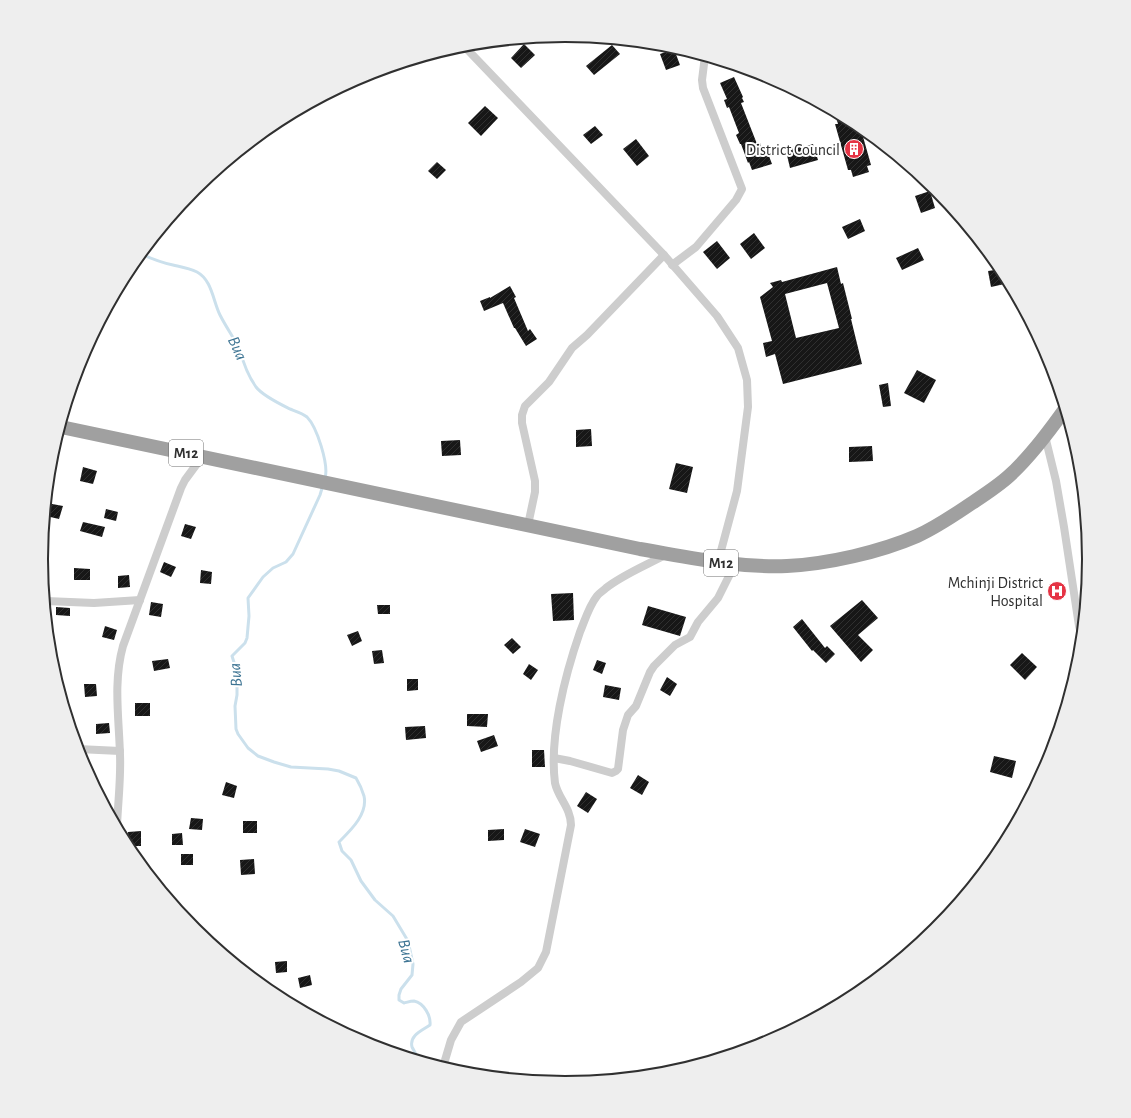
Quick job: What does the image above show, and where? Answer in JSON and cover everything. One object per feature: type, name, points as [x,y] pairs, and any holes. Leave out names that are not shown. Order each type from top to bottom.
[{"type":"highway","name":"M12","points":[[65,428],[640,549],[734,564],[787,566],[821,563],[889,546],[917,536],[949,519],[1008,477],[1045,436],[1061,414]]},
{"type":"street","points":[[469,51],[664,255],[717,316],[738,348],[747,380],[748,407],[737,491],[718,562]]},
{"type":"street","points":[[672,265],[696,247],[736,200],[742,189],[703,88],[702,80],[704,61]]},
{"type":"street","points":[[528,525],[535,492],[535,481],[522,422],[522,415],[525,406],[549,382],[572,348],[587,335],[664,255]]},
{"type":"street","points":[[1045,436],[1056,480],[1078,622]]},
{"type":"street","points":[[117,816],[120,751],[117,690],[118,673],[123,646],[181,488],[202,457]]},
{"type":"street","points":[[445,1061],[452,1040],[462,1022],[521,982],[538,968],[546,952],[571,825],[571,817],[556,784],[554,758],[556,732],[564,686],[573,652],[587,615],[597,595],[615,582],[668,554]]},
{"type":"street","points":[[554,758],[612,773],[618,769],[623,730],[628,715],[636,706],[650,672],[675,645],[690,637],[698,622],[718,598],[734,564]]},
{"type":"street","points":[[51,601],[94,603],[140,600]]},
{"type":"street","points":[[85,749],[120,751]]},
{"type":"building","points":[[524,44],[535,55],[521,68],[511,58]]},
{"type":"building","points":[[612,45],[620,54],[594,75],[586,66]]},
{"type":"building","points":[[666,52],[676,54],[680,65],[666,70],[660,54]]},
{"type":"building","points":[[734,77],[743,97],[744,102],[741,103],[757,144],[760,143],[762,149],[766,148],[772,164],[752,170],[749,162],[748,163],[736,135],[739,133],[729,107],[727,108],[724,100],[727,99],[720,83]]},
{"type":"building","points":[[485,106],[498,118],[481,136],[468,123]]},
{"type":"building","name":"District Council","points":[[836,119],[863,136],[871,165],[867,166],[869,172],[853,177],[851,170],[848,170],[835,124],[838,124]]},
{"type":"building","points":[[595,126],[603,135],[591,144],[583,135]]},
{"type":"building","points":[[636,139],[649,156],[637,166],[623,149]]},
{"type":"building","points":[[803,144],[804,147],[813,144],[818,160],[790,168],[786,151],[792,150],[791,147]]},
{"type":"building","points":[[437,162],[446,170],[437,179],[428,171]]},
{"type":"building","points":[[929,191],[935,208],[921,213],[915,196]]},
{"type":"building","points":[[860,219],[865,231],[848,239],[842,227]]},
{"type":"building","points":[[754,233],[765,248],[751,259],[740,244]]},
{"type":"building","points":[[717,241],[730,258],[717,269],[703,252]]},
{"type":"building","points":[[918,248],[924,260],[902,270],[896,258]]},
{"type":"building","points":[[837,267],[841,284],[843,283],[862,364],[783,384],[775,354],[766,357],[763,343],[772,341],[760,297],[773,287],[770,283],[781,280],[782,282]],"holes":[[[827,283],[839,328],[796,338],[785,294]]]},
{"type":"building","points":[[994,270],[1003,284],[991,287],[988,271]]},
{"type":"building","points":[[510,286],[516,297],[514,298],[528,331],[530,329],[537,339],[526,346],[514,328],[503,303],[484,311],[480,301],[490,298]]},
{"type":"building","points":[[917,370],[936,380],[924,403],[904,393]]},
{"type":"building","points":[[888,383],[891,406],[883,407],[879,385]]},
{"type":"building","points":[[591,429],[592,446],[576,447],[576,430]]},
{"type":"building","points":[[460,440],[461,455],[442,456],[441,441]]},
{"type":"building","points":[[872,446],[873,461],[849,462],[849,447]]},
{"type":"building","points":[[676,463],[693,467],[687,493],[669,489]]},
{"type":"building","points":[[83,467],[97,471],[93,484],[80,481]]},
{"type":"building","points":[[52,504],[63,506],[59,519],[51,517]]},
{"type":"building","points":[[106,509],[118,512],[116,521],[104,518]]},
{"type":"building","points":[[83,522],[105,527],[102,537],[80,531]]},
{"type":"building","points":[[185,524],[196,527],[191,539],[181,536]]},
{"type":"building","points":[[164,562],[176,567],[171,577],[160,572]]},
{"type":"building","points":[[74,568],[90,569],[90,580],[74,580]]},
{"type":"building","points":[[201,570],[212,572],[211,584],[200,583]]},
{"type":"building","points":[[129,575],[130,587],[118,588],[118,576]]},
{"type":"building","points":[[573,593],[574,620],[553,621],[551,594]]},
{"type":"building","points":[[862,600],[878,618],[858,635],[873,650],[861,662],[830,626]]},
{"type":"building","points":[[151,602],[163,604],[161,617],[149,615]]},
{"type":"building","points":[[377,605],[390,605],[390,614],[378,614]]},
{"type":"building","points":[[648,606],[686,617],[680,636],[642,625]]},
{"type":"building","points":[[56,607],[70,608],[70,616],[56,615]]},
{"type":"building","points":[[802,619],[825,648],[827,646],[835,654],[826,663],[813,650],[812,651],[793,627]]},
{"type":"building","points":[[105,626],[117,630],[114,640],[102,637]]},
{"type":"building","points":[[358,631],[362,641],[352,646],[347,635]]},
{"type":"building","points":[[512,638],[521,647],[513,654],[504,645]]},
{"type":"building","points":[[382,650],[384,663],[374,664],[372,651]]},
{"type":"building","points":[[1022,653],[1037,667],[1025,680],[1010,665]]},
{"type":"building","points":[[168,659],[170,668],[154,671],[152,661]]},
{"type":"building","points":[[597,660],[606,663],[602,674],[593,670]]},
{"type":"building","points":[[529,664],[538,670],[531,680],[523,674]]},
{"type":"building","points":[[667,677],[677,684],[670,696],[660,690]]},
{"type":"building","points":[[407,679],[418,679],[418,690],[407,691]]},
{"type":"building","points":[[84,684],[96,684],[97,696],[85,697]]},
{"type":"building","points":[[605,685],[621,688],[619,700],[603,697]]},
{"type":"building","points":[[135,703],[150,703],[150,716],[135,716]]},
{"type":"building","points":[[467,714],[488,714],[487,727],[467,726]]},
{"type":"building","points":[[109,723],[110,733],[96,734],[96,724]]},
{"type":"building","points":[[425,726],[426,738],[406,740],[405,727]]},
{"type":"building","points":[[494,735],[498,746],[481,752],[477,741]]},
{"type":"building","points":[[532,750],[544,750],[545,767],[532,767]]},
{"type":"building","points":[[994,756],[1016,761],[1012,778],[990,772]]},
{"type":"building","points":[[638,775],[649,782],[642,795],[630,788]]},
{"type":"building","points":[[226,782],[237,786],[234,798],[222,795]]},
{"type":"building","points":[[586,792],[597,799],[588,813],[577,806]]},
{"type":"building","points":[[191,818],[203,819],[202,830],[189,829]]},
{"type":"building","points":[[243,821],[257,821],[257,833],[243,833]]},
{"type":"building","points":[[504,829],[504,840],[488,841],[488,830]]},
{"type":"building","points":[[525,829],[540,834],[535,847],[520,842]]},
{"type":"building","points":[[141,831],[141,846],[136,846],[128,832]]},
{"type":"building","points":[[182,833],[183,845],[172,845],[172,834]]},
{"type":"building","points":[[181,854],[193,854],[193,865],[181,865]]},
{"type":"building","points":[[254,859],[255,874],[241,875],[240,860]]},
{"type":"building","points":[[287,961],[287,972],[276,973],[275,962]]},
{"type":"building","points":[[310,975],[312,985],[300,988],[298,978]]},
{"type":"waterway","name":"Bua","points":[[147,256],[197,272],[206,280],[212,291],[220,315],[240,350],[246,369],[256,387],[272,400],[307,417],[311,422],[315,429],[324,456],[326,472],[325,478]]},
{"type":"waterway","name":"Bua","points":[[323,485],[320,495],[293,554],[286,562],[273,568],[263,577],[248,598],[249,616],[247,638],[245,643],[232,656],[237,672],[237,695],[235,706],[236,729],[248,748],[258,756],[291,767],[328,769],[339,771],[356,778],[364,796],[365,803],[358,821],[339,842],[342,851],[351,860],[361,881],[375,900],[393,916],[408,941],[413,964],[412,975],[401,989],[399,1000],[404,1003],[414,1001],[421,1004],[426,1010],[430,1021],[430,1025],[417,1033],[413,1039],[412,1047],[416,1054]]},
{"type":"place","name":"District Council","points":[[854,149]]},
{"type":"place","name":"Mchinji District Hospital","points":[[1057,591]]}]
